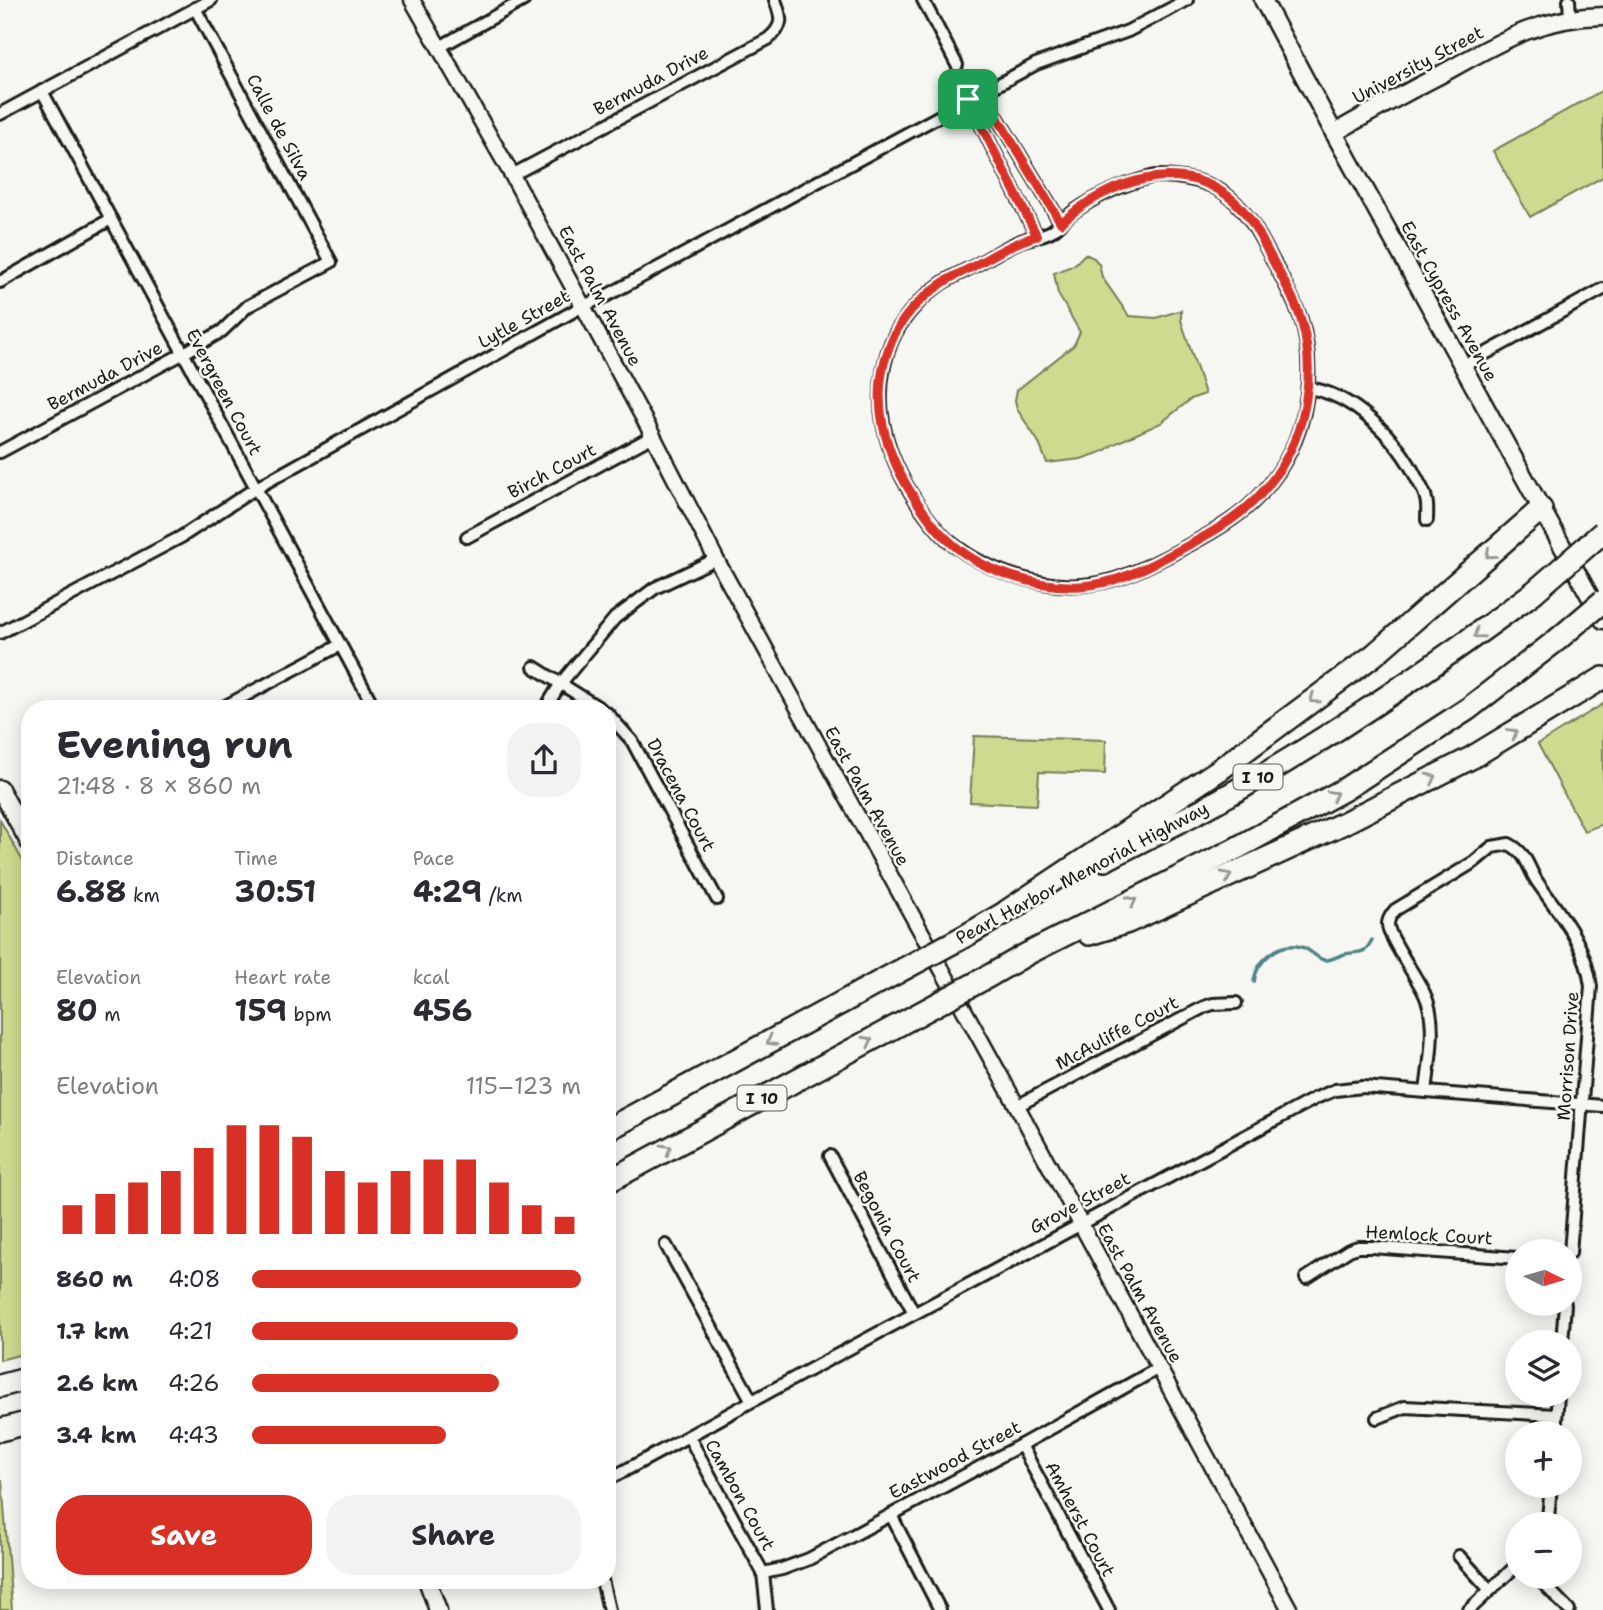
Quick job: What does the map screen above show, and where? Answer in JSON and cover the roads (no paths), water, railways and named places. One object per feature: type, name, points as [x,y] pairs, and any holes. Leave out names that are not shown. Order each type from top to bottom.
[{"type":"highway","points":[[1007,911],[1219,770],[1374,655],[1541,509]]},
{"type":"highway","name":"Pearl Harbor Memorial Highway","points":[[616,1125],[1007,911],[1218,801],[1327,736],[1455,652],[1533,593],[1603,532]]},
{"type":"highway","name":"I 10","points":[[616,1177],[1027,954],[1237,848],[1345,789],[1468,709],[1603,601]]},
{"type":"highway","points":[[1027,954],[1128,922],[1344,823],[1471,758],[1603,678]]},
{"type":"highway","points":[[0,1386],[21,1380]]},
{"type":"highway","points":[[0,1430],[21,1424]]},
{"type":"main road","name":"East Cypress Avenue","points":[[1263,0],[1603,620]]},
{"type":"main road","name":"University Street","points":[[1334,133],[1528,29],[1570,19],[1603,16]]},
{"type":"main road","points":[[0,789],[21,828]]},
{"type":"main road","points":[[430,1589],[438,1610]]},
{"type":"street","points":[[0,114],[211,0]]},
{"type":"street","name":"East Palm Avenue","points":[[412,0],[512,175],[716,559],[1290,1610]]},
{"type":"street","points":[[438,48],[524,0]]},
{"type":"street","name":"Bermuda Drive","points":[[512,175],[768,39],[777,32],[780,22],[775,0]]},
{"type":"street","points":[[923,0],[957,65]]},
{"type":"street","name":"Lytle Street","points":[[0,633],[181,537],[256,488],[583,306],[968,99],[1036,64],[1128,31],[1187,0]]},
{"type":"street","points":[[1569,0],[1570,19]]},
{"type":"street","name":"Calle de Silva","points":[[195,8],[331,262]]},
{"type":"street","name":"Evergreen Court","points":[[42,91],[370,700]]},
{"type":"street","points":[[982,92],[1061,223]]},
{"type":"street","points":[[968,99],[1037,236]]},
{"type":"street","points":[[1155,176],[1191,179],[1221,191],[1235,202],[1253,224],[1296,305],[1307,344],[1308,388],[1298,432],[1275,477],[1259,497],[1226,524],[1189,545],[1135,573],[1101,583],[1081,586],[1046,584],[1019,578],[979,562],[946,539],[929,519],[901,476],[891,457],[881,422],[880,383],[887,353],[898,328],[914,308],[941,283],[1019,241],[1037,236],[1051,233],[1073,213],[1120,186],[1155,176]]},
{"type":"street","points":[[0,282],[111,219]]},
{"type":"street","name":"Bermuda Drive","points":[[0,452],[184,353],[222,331],[248,306],[331,262]]},
{"type":"street","points":[[1463,366],[1603,289]]},
{"type":"street","points":[[1308,388],[1320,390],[1353,407],[1387,435],[1413,470],[1426,497],[1427,520]]},
{"type":"street","name":"Birch Court","points":[[467,537],[653,436]]},
{"type":"street","points":[[551,700],[561,683],[615,618],[655,588],[716,559]]},
{"type":"street","points":[[237,700],[340,645]]},
{"type":"street","points":[[534,667],[587,700]]},
{"type":"street","name":"Dracena Court","points":[[616,723],[632,741],[717,899]]},
{"type":"street","name":"Morrison Drive","points":[[1426,1092],[1432,1031],[1431,1013],[1426,997],[1392,939],[1388,923],[1390,916],[1395,910],[1464,868],[1492,847],[1508,844],[1522,853],[1537,881],[1576,939],[1586,963],[1591,986],[1571,1239]]},
{"type":"street","name":"McAuliffe Court","points":[[1017,1106],[1204,1006],[1236,1003]]},
{"type":"street","name":"Grove Street","points":[[616,1475],[1080,1223],[1335,1090],[1363,1087],[1603,1106]]},
{"type":"street","name":"Begonia Court","points":[[830,1156],[914,1313]]},
{"type":"street","points":[[666,1245],[752,1401]]},
{"type":"street","name":"Hemlock Court","points":[[1306,1279],[1349,1250],[1358,1247],[1505,1257]]},
{"type":"street","name":"Eastwood Street","points":[[763,1573],[808,1559],[1159,1368]]},
{"type":"street","points":[[1377,1418],[1405,1407],[1556,1415]]},
{"type":"street","points":[[1556,1421],[1557,1407]]},
{"type":"street","name":"Cambon Court","points":[[689,1437],[763,1573],[767,1610]]},
{"type":"street","name":"Amherst Court","points":[[1021,1445],[1109,1610]]},
{"type":"street","points":[[891,1515],[940,1610]]},
{"type":"street","points":[[1459,1556],[1490,1590]]},
{"type":"street","points":[[1469,1610],[1505,1577]]},
{"type":"street","points":[[604,1589],[609,1610]]},
{"type":"street","points":[[1549,1589],[1569,1610]]},
{"type":"waterway","points":[[1254,982],[1264,960],[1285,947],[1301,947],[1327,960],[1364,951],[1372,940]]}]
